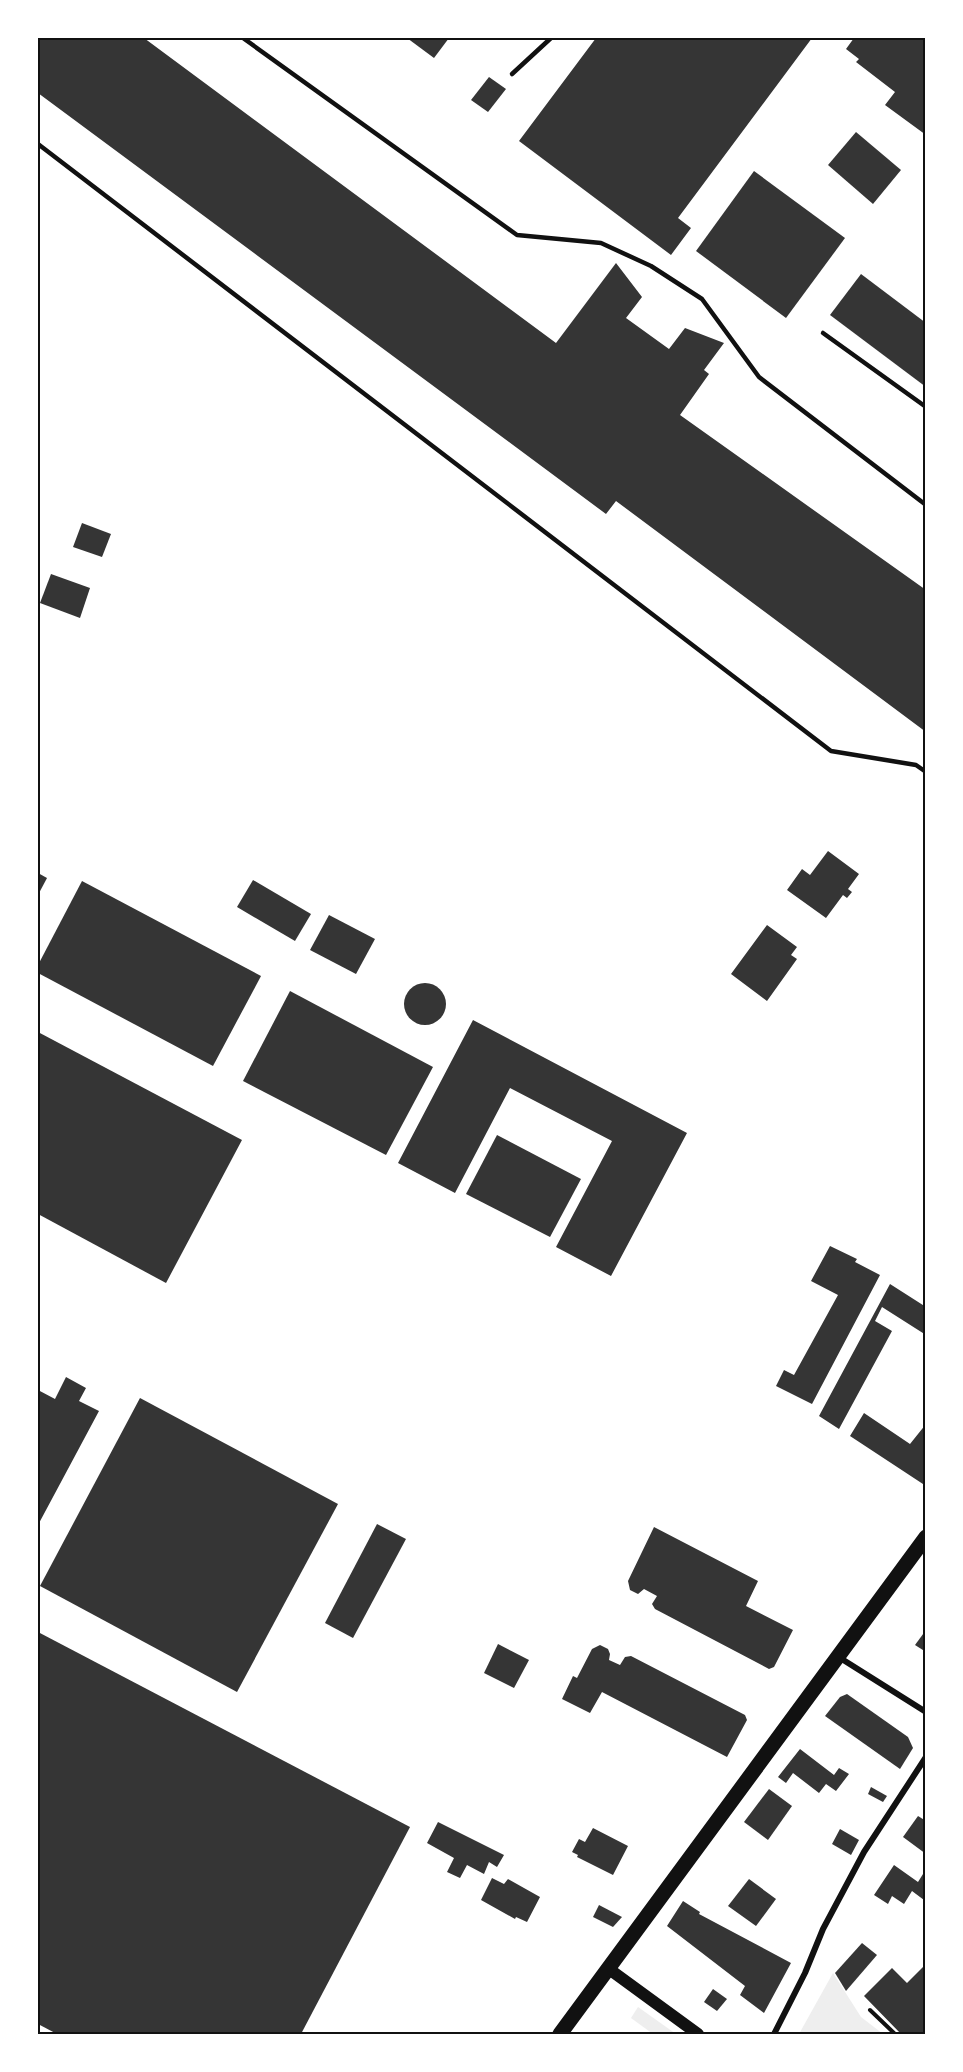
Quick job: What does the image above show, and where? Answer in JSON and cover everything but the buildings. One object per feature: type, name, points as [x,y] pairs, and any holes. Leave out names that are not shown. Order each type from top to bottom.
[{"type":"main road","points":[[560,2034],[926,1537]]},
{"type":"main road","points":[[609,1969],[698,2034]]},
{"type":"street","points":[[837,1656],[926,1712]]},
{"type":"street","points":[[774,2034],[806,1973],[823,1929],[864,1852],[926,1757]]},
{"type":"lane","points":[[243,38],[517,236],[601,243],[651,266],[702,299],[759,377],[926,505]]},
{"type":"lane","points":[[512,74],[551,38]]},
{"type":"lane","points":[[38,144],[831,751],[916,765],[926,772]]},
{"type":"lane","points":[[823,333],[926,407]]},
{"type":"path","points":[[870,2010],[895,2034]]},
{"type":"shaded area","points":[[833,1973],[861,2017],[883,2034],[799,2034]]},
{"type":"shaded area","points":[[638,2007],[676,2034],[653,2034],[631,2018]]}]
